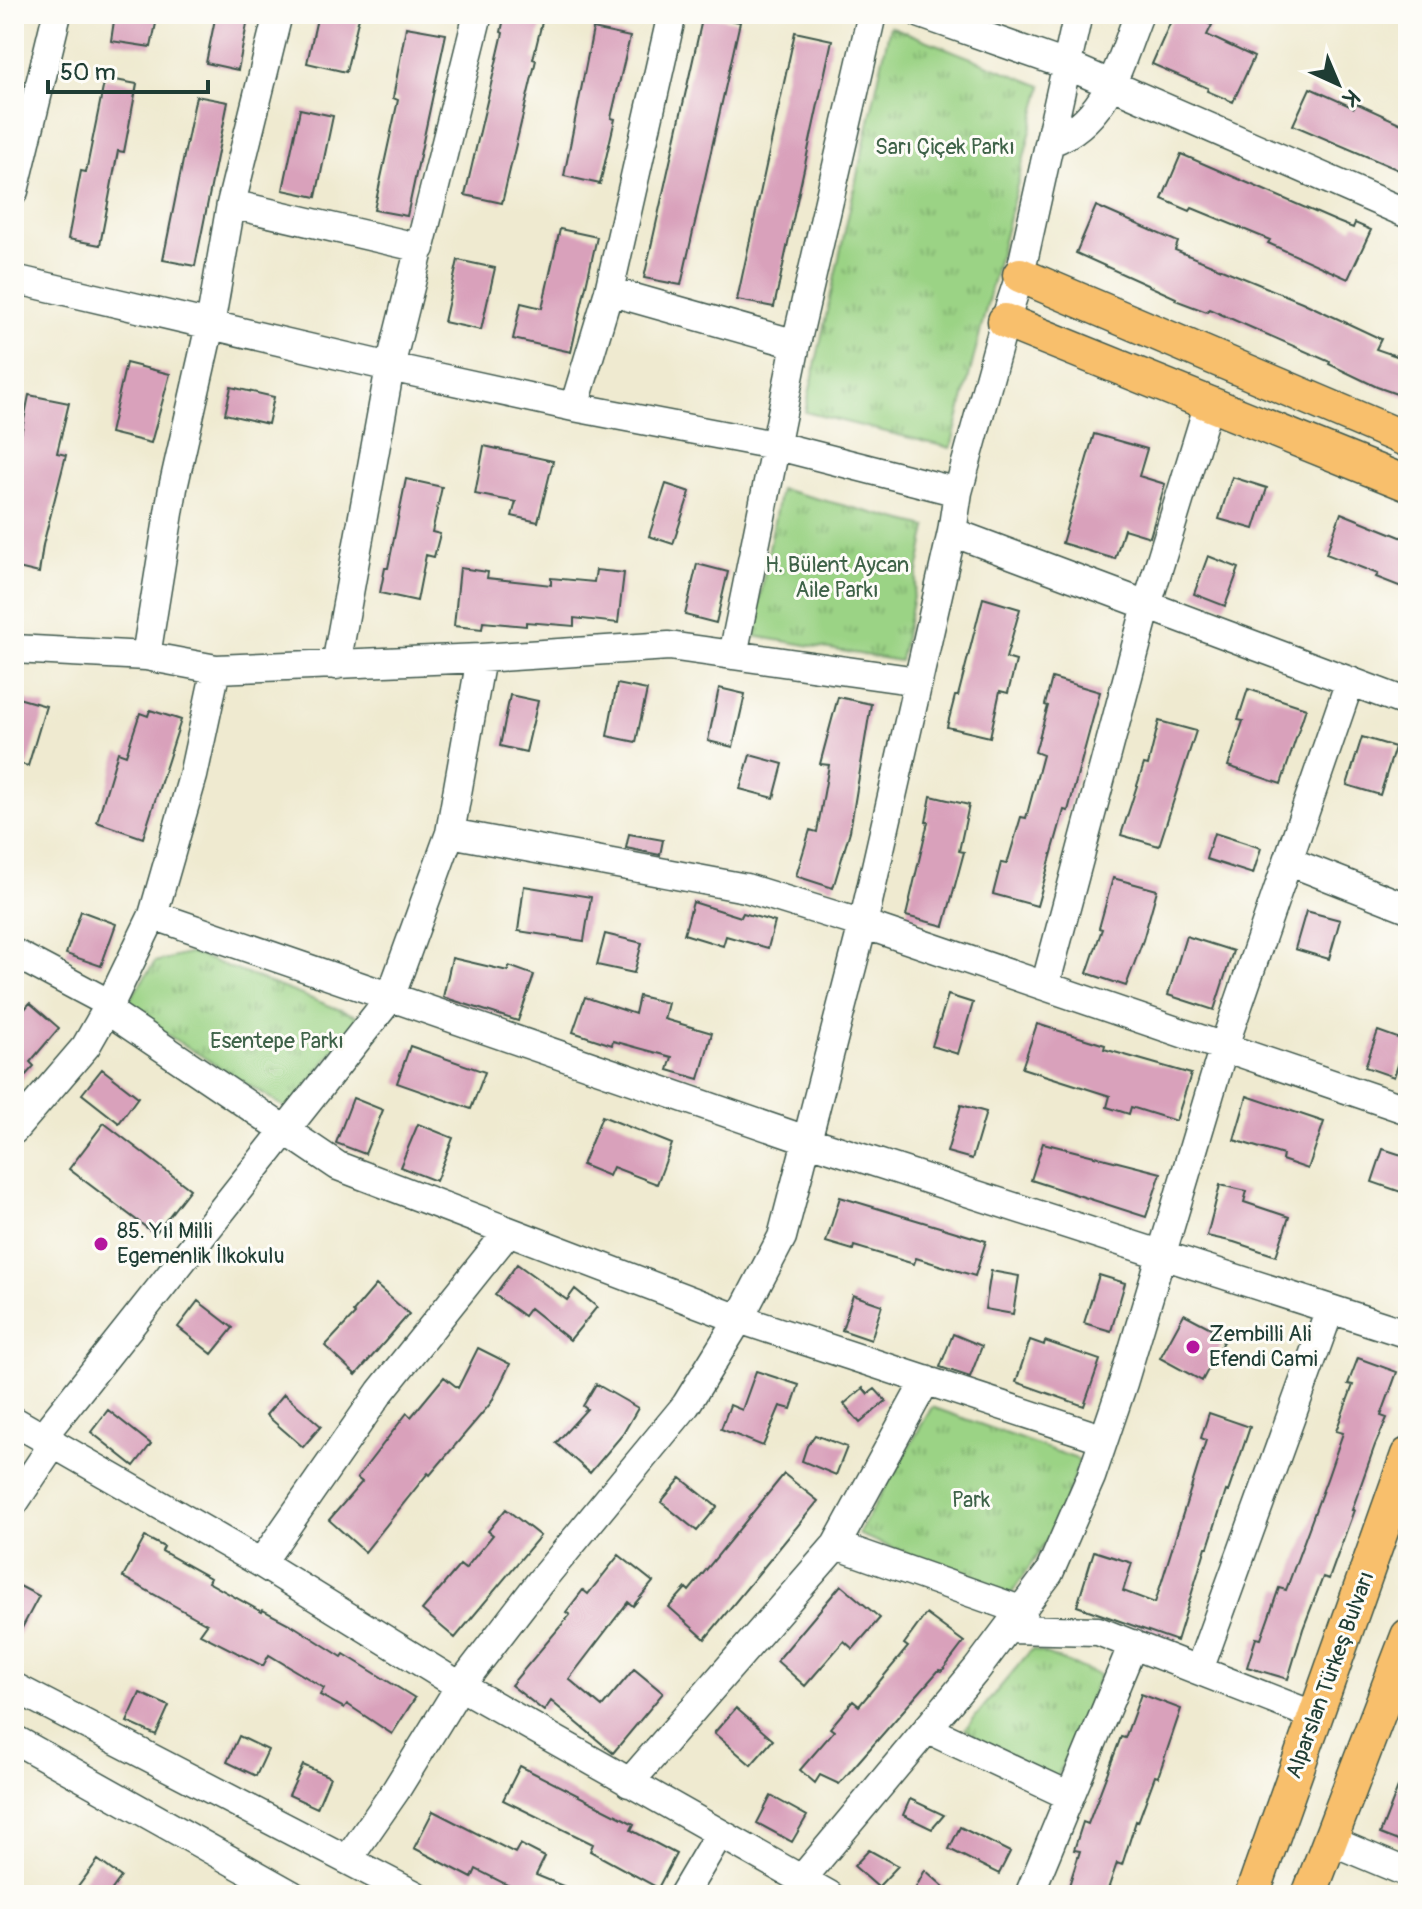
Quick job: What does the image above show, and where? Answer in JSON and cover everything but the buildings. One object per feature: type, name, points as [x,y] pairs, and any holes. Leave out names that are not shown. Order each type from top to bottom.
[{"type":"main road","points":[[1020,275],[1408,440]]},
{"type":"main road","points":[[1005,321],[1408,484]]},
{"type":"main road","name":"Alparslan Türkeş Bulvarı","points":[[1252,1895],[1408,1455]]},
{"type":"main road","points":[[1309,1895],[1408,1636]]},
{"type":"street","points":[[14,191],[57,14]]},
{"type":"street","points":[[146,656],[173,488],[210,325],[231,204],[278,14]]},
{"type":"street","points":[[336,665],[390,367],[478,14]]},
{"type":"street","points":[[574,407],[609,291],[672,14]]},
{"type":"street","points":[[733,655],[774,445],[872,14]]},
{"type":"street","points":[[921,14],[1069,66],[1408,214]]},
{"type":"street","points":[[348,1859],[396,1790],[460,1686],[540,1582],[686,1405],[739,1319],[782,1237],[863,924],[952,532],[958,492],[1020,275],[1069,66],[1078,14]]},
{"type":"street","points":[[1051,142],[1084,124],[1096,112],[1139,14]]},
{"type":"street","points":[[231,204],[421,248]]},
{"type":"street","points":[[14,279],[390,367],[574,407],[774,445],[958,492]]},
{"type":"street","points":[[609,291],[796,344]]},
{"type":"street","points":[[1045,986],[1147,605],[1209,403]]},
{"type":"street","points":[[952,532],[1408,703]]},
{"type":"street","points":[[14,649],[146,656],[216,669],[481,658],[669,646],[918,681]]},
{"type":"street","points":[[14,1503],[48,1440],[390,998],[450,833],[481,658]]},
{"type":"street","points":[[14,1130],[86,1046],[109,1007],[153,915],[193,776],[216,669]]},
{"type":"street","points":[[801,1880],[927,1729],[1049,1573],[1091,1477],[1123,1383],[1224,1046],[1350,681]]},
{"type":"street","points":[[450,833],[746,888],[863,924],[1408,1110]]},
{"type":"street","points":[[1288,861],[1408,908]]},
{"type":"street","points":[[153,915],[806,1140],[1408,1334]]},
{"type":"street","points":[[14,953],[109,1007],[338,1166],[739,1319],[1104,1439]]},
{"type":"street","points":[[261,1563],[380,1392],[508,1232]]},
{"type":"street","points":[[1199,1670],[1330,1309]]},
{"type":"street","points":[[629,1783],[836,1545],[926,1380]]},
{"type":"street","points":[[14,1421],[261,1563],[460,1686],[829,1895]]},
{"type":"street","points":[[836,1545],[1015,1620],[1098,1631],[1315,1716]]},
{"type":"street","points":[[1029,1895],[1133,1644]]},
{"type":"street","points":[[14,1687],[415,1895]]},
{"type":"street","points":[[927,1729],[1070,1796]]},
{"type":"street","points":[[14,1739],[254,1886],[292,1895]]},
{"type":"street","points":[[683,1895],[719,1834]]},
{"type":"street","points":[[1329,1840],[1408,1873]]},
{"type":"green space","name":"Sarı Çiçek Parkı","points":[[890,26],[1042,86],[951,448],[805,412]]},
{"type":"green space","name":"H. Bülent Aycan Aile Parkı","points":[[780,489],[927,527],[900,661],[753,636]]},
{"type":"green space","name":"Esentepe Parkı","points":[[192,953],[359,1017],[289,1110],[124,1008],[155,962]]},
{"type":"green space","name":"Park","points":[[932,1407],[1080,1460],[1057,1525],[1010,1596],[858,1534]]},
{"type":"green space","points":[[1032,1649],[1100,1675],[1056,1781],[996,1751],[965,1729]]},
{"type":"place","name":"85. Yıl Milli Egemenlik İlkokulu","points":[[101,1244]]},
{"type":"place","name":"Zembilli Ali Efendi Cami","points":[[1193,1347]]}]
